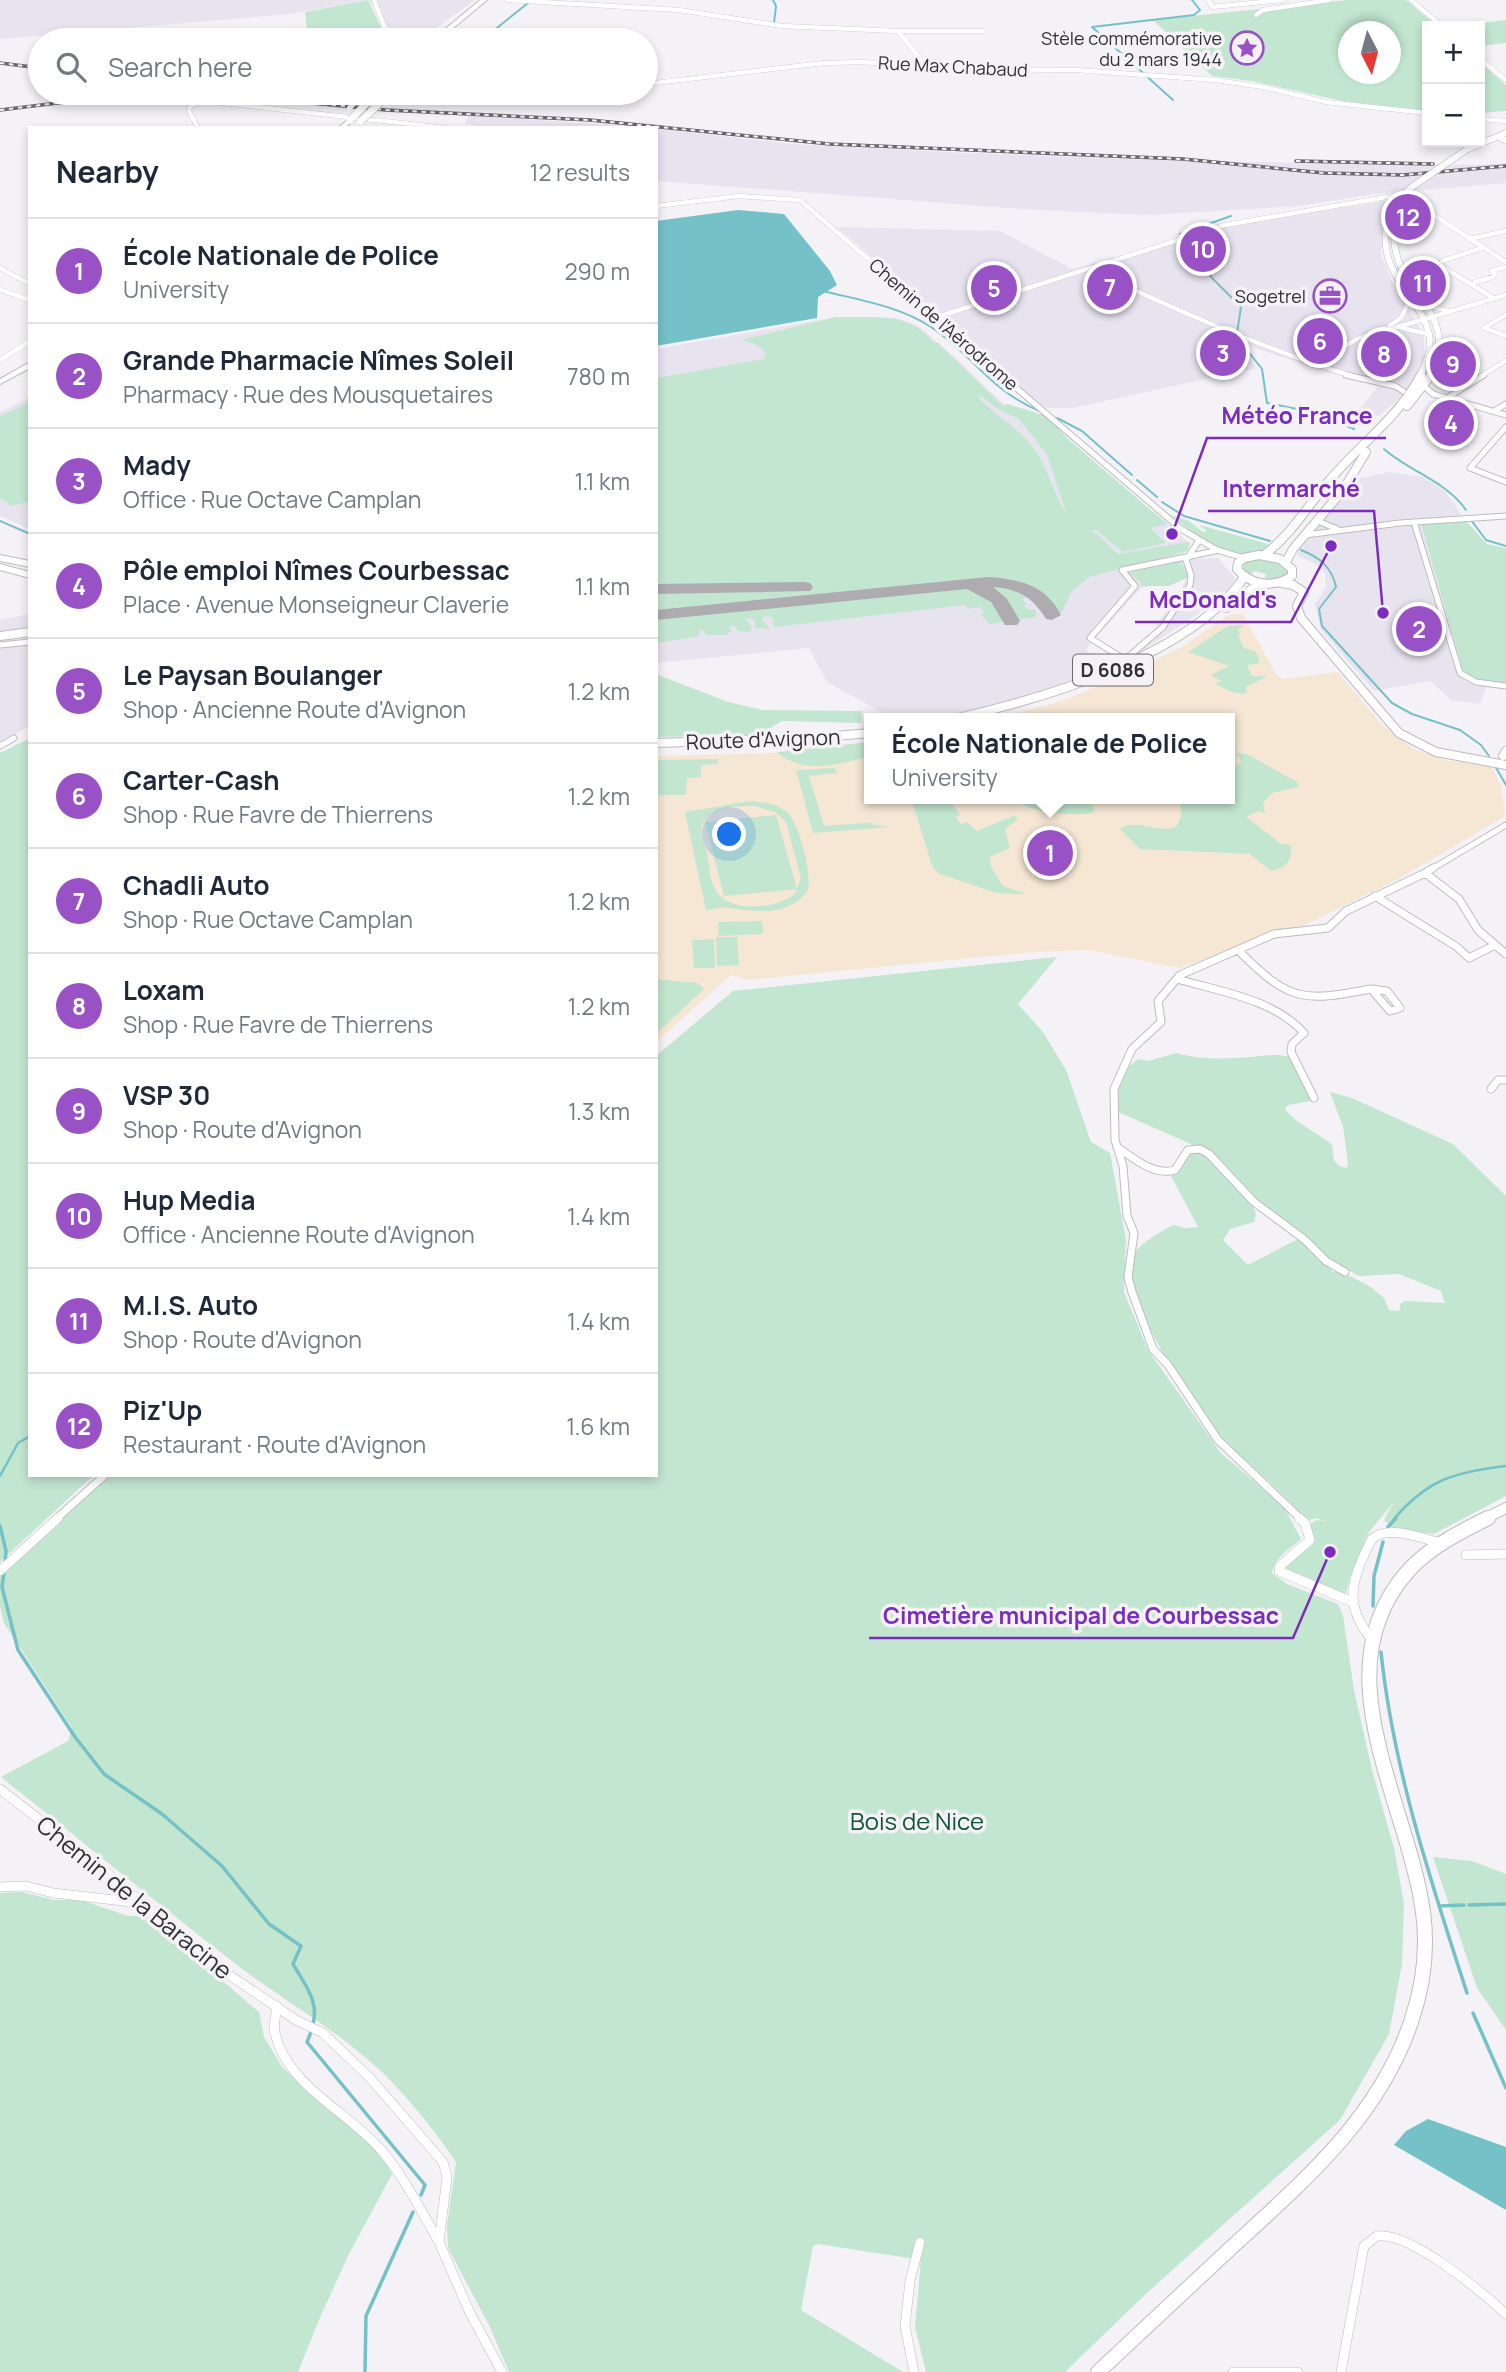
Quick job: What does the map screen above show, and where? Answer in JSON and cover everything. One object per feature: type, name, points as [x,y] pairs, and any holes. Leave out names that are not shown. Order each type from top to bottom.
[{"type":"highway","points":[[451,28],[488,1]]},
{"type":"highway","points":[[458,28],[488,1]]},
{"type":"highway","points":[[343,126],[366,105]]},
{"type":"highway","points":[[356,126],[378,105]]},
{"type":"highway","points":[[0,374],[28,356]]},
{"type":"highway","points":[[0,382],[28,365]]},
{"type":"highway","points":[[0,558],[28,564]]},
{"type":"highway","points":[[0,567],[28,574]]},
{"type":"main road","points":[[1264,555],[1276,545],[1338,471],[1362,450],[1408,395],[1429,356],[1428,334],[1392,270],[1385,247],[1384,232],[1398,202],[1419,182],[1466,150],[1494,138],[1505,137]]},
{"type":"main road","points":[[1466,150],[1505,137]]},
{"type":"main road","points":[[1286,562],[1343,490],[1358,463],[1424,387],[1436,367],[1441,334],[1434,317],[1401,270],[1392,245],[1392,231],[1398,215],[1406,197],[1419,182]]},
{"type":"main road","points":[[1264,555],[1286,562],[1311,593],[1304,607],[1306,619],[1405,730],[1422,744],[1453,754],[1505,759],[1444,755],[1412,744],[1399,733],[1301,618],[1297,606],[1304,592],[1293,585],[1267,584],[1244,577],[1237,566],[1244,558],[1264,555]]},
{"type":"main road","points":[[1281,583],[1290,578],[1293,572]]},
{"type":"main road","name":"D 6086","points":[[977,713],[1059,691],[1137,659],[1208,615],[1231,596],[1244,577]]},
{"type":"main road","name":"D 6086","points":[[1001,713],[1062,696],[1144,661],[1204,625],[1253,588],[1267,584]]},
{"type":"main road","points":[[0,640],[28,637]]},
{"type":"main road","name":"Route d'Avignon","points":[[658,745],[782,744],[864,736]]},
{"type":"main road","points":[[1098,2372],[1344,2142],[1384,2087],[1407,2034],[1420,1990],[1423,1912],[1375,1728],[1367,1671],[1370,1637],[1385,1599],[1408,1571],[1442,1543],[1506,1508]]},
{"type":"street","points":[[374,0],[385,28]]},
{"type":"street","points":[[507,0],[679,10],[782,26],[983,32]]},
{"type":"street","points":[[1208,0],[1212,7],[1283,0]]},
{"type":"street","points":[[1256,15],[1263,10],[1329,0]]},
{"type":"street","points":[[1411,0],[1436,21]]},
{"type":"street","points":[[898,31],[926,66]]},
{"type":"street","name":"Rue Max Chabaud","points":[[658,83],[845,61],[1149,75],[1248,84],[1326,102],[1422,112]]},
{"type":"street","points":[[1485,63],[1506,80]]},
{"type":"street","points":[[193,105],[189,111],[197,126]]},
{"type":"street","points":[[243,105],[432,126]]},
{"type":"street","points":[[340,115],[352,105]]},
{"type":"street","points":[[1485,120],[1506,121]]},
{"type":"street","points":[[934,318],[1225,225],[1404,194]]},
{"type":"street","name":"Chemin de l'Aérodrome","points":[[658,206],[738,196],[800,200],[1140,496],[1198,542],[1224,555],[1244,558]]},
{"type":"street","points":[[1416,197],[1426,210],[1506,262],[1491,271],[1494,273],[1493,277],[1475,282]]},
{"type":"street","points":[[1386,198],[1398,202]]},
{"type":"street","points":[[1469,239],[1506,231]]},
{"type":"street","points":[[1482,248],[1440,263],[1495,299]]},
{"type":"street","points":[[0,268],[28,283]]},
{"type":"street","points":[[1088,269],[1189,316],[1313,365],[1395,386],[1403,391]]},
{"type":"street","points":[[0,290],[28,299]]},
{"type":"street","points":[[1313,365],[1357,339],[1506,295]]},
{"type":"street","points":[[1388,329],[1403,315],[1410,300]]},
{"type":"street","points":[[1427,306],[1453,311]]},
{"type":"street","points":[[1506,315],[1484,328],[1506,336]]},
{"type":"street","points":[[1388,329],[1407,328],[1428,334]]},
{"type":"street","points":[[0,360],[28,342]]},
{"type":"street","points":[[1447,398],[1506,361]]},
{"type":"street","points":[[1424,387],[1433,394],[1506,415]]},
{"type":"street","points":[[1494,411],[1506,404]]},
{"type":"street","points":[[1506,427],[1470,468],[1506,482]]},
{"type":"street","points":[[1305,536],[1414,522],[1506,516]]},
{"type":"street","points":[[1318,521],[1344,531]]},
{"type":"street","points":[[1414,522],[1460,673],[1471,681],[1506,686]]},
{"type":"street","points":[[1106,664],[1124,659],[1159,632],[1172,615],[1190,585],[1191,575],[1186,561],[1198,542]]},
{"type":"street","points":[[1124,659],[1090,638],[1135,586],[1122,570],[1215,551]]},
{"type":"street","name":"Chemin de l'Aérodrome","points":[[1224,555],[1237,566]]},
{"type":"street","points":[[0,746],[14,738]]},
{"type":"street","points":[[1350,1601],[1279,1571],[1280,1566],[1310,1540],[1305,1522],[1218,1440],[1168,1365],[1153,1349],[1128,1278],[1133,1233],[1127,1216],[1124,1166],[1117,1147],[1113,1121],[1114,1089],[1132,1049],[1161,1022],[1158,1001],[1177,979],[1274,934],[1328,928],[1346,911],[1425,873],[1506,825]]},
{"type":"street","points":[[1425,873],[1459,899],[1478,930],[1506,954]]},
{"type":"street","points":[[1375,896],[1457,947],[1469,958],[1495,945]]},
{"type":"street","points":[[1239,951],[1267,979],[1300,996],[1321,998],[1371,989]]},
{"type":"street","points":[[1177,979],[1251,1002],[1299,1026],[1304,1033],[1292,1044],[1291,1052],[1314,1098]]},
{"type":"street","points":[[1490,1088],[1498,1080],[1506,1080]]},
{"type":"street","points":[[1117,1147],[1156,1171],[1166,1172],[1175,1170],[1188,1150],[1200,1149],[1209,1154],[1254,1202],[1305,1240],[1326,1261],[1345,1272]]},
{"type":"street","points":[[0,1571],[103,1477]]},
{"type":"street","points":[[1370,1637],[1358,1625],[1350,1601],[1356,1578],[1373,1539],[1379,1534],[1390,1533],[1442,1543]]},
{"type":"street","points":[[1466,1555],[1506,1554]]},
{"type":"street","name":"Chemin de la Baracine","points":[[0,1789],[95,1863],[176,1931],[198,1954],[296,2020],[323,2033],[353,2059],[443,2162],[447,2177],[439,2242]]},
{"type":"street","points":[[0,1887],[26,1886],[53,1893],[141,1903]]},
{"type":"street","points":[[277,2006],[274,2031],[290,2064],[313,2091],[371,2138],[394,2166],[439,2242],[470,2313],[502,2372]]},
{"type":"street","points":[[1341,2372],[1364,2246],[1373,2237],[1386,2235],[1433,2257],[1506,2314]]},
{"type":"street","points":[[914,2372],[905,2326],[910,2281],[920,2242]]},
{"type":"street","points":[[1233,2372],[1298,2372]]},
{"type":"shaded area","points":[[0,0],[366,0],[290,14],[128,28],[28,28],[28,37],[0,39]]},
{"type":"shaded area","points":[[369,0],[475,0],[436,28],[389,28]]},
{"type":"shaded area","points":[[469,115],[619,126],[477,126],[465,123]]},
{"type":"shaded area","points":[[658,129],[793,144],[943,152],[1186,161],[1475,165],[1506,163],[1506,183],[1375,194],[1300,206],[1149,215],[1035,210],[658,181]]},
{"type":"shaded area","points":[[1391,200],[1393,202],[1385,213],[1381,255],[1392,281],[1424,336],[1424,363],[1407,392],[1379,416],[1358,411],[1379,385],[1327,372],[1243,344],[1256,368],[1073,408],[1044,408],[837,227],[1000,231],[1072,269],[1189,239],[1225,226]]},
{"type":"shaded area","points":[[836,317],[897,318],[917,325],[1019,419],[1047,455],[1075,527],[1155,512],[1188,542],[1181,559],[1218,558],[1235,578],[1227,594],[1138,654],[1187,579],[1141,588],[1086,649],[1100,674],[964,713],[883,713],[827,682],[809,648],[658,663],[658,349]]},
{"type":"shaded area","points":[[28,398],[28,528],[0,516],[0,412]]},
{"type":"shaded area","points":[[1390,472],[1423,477],[1445,491],[1465,520],[1421,524],[1463,670],[1486,687],[1480,704],[1451,700],[1431,681],[1374,691],[1321,630],[1315,604],[1326,587],[1325,573],[1318,565],[1296,555],[1304,540],[1360,478]]},
{"type":"shaded area","points":[[28,614],[28,726],[0,744],[0,620]]},
{"type":"shaded area","points":[[1230,614],[1243,614],[1277,676],[1283,679],[1338,672],[1383,726],[1414,749],[1444,760],[1491,766],[1501,785],[1505,816],[1400,878],[1301,927],[1179,968],[1088,950],[1034,952],[746,980],[731,975],[658,1040],[658,756],[774,753],[864,744],[864,804],[1235,804],[1235,713],[1017,713],[1065,700],[1182,647]]},
{"type":"green space","points":[[368,0],[382,28],[307,28],[305,12]]},
{"type":"green space","points":[[1348,0],[1406,0],[1431,21],[1422,21],[1422,111],[1347,102],[1252,81],[1212,76],[1153,20]]},
{"type":"green space","points":[[1506,20],[1506,43],[1485,45],[1485,22]]},
{"type":"green space","points":[[1485,66],[1506,85],[1506,111],[1485,113]]},
{"type":"green space","points":[[836,317],[890,318],[914,326],[934,343],[938,343],[1003,406],[1007,404],[1047,416],[1068,439],[1167,524],[1150,528],[1166,543],[1123,552],[1096,530],[1090,531],[1097,534],[1118,554],[1187,542],[1190,543],[1187,551],[1089,577],[1071,592],[1062,612],[1042,613],[1030,597],[1024,598],[1022,600],[1027,604],[1024,605],[1027,609],[1036,610],[1036,617],[990,624],[980,614],[984,613],[981,607],[968,609],[965,605],[774,627],[772,617],[765,616],[762,619],[770,629],[756,628],[756,620],[749,618],[745,620],[750,623],[752,629],[749,632],[738,631],[734,625],[730,626],[732,632],[728,632],[728,635],[707,635],[703,630],[699,631],[700,636],[658,643],[658,378],[764,359],[765,352],[757,345],[742,340]],"holes":[[[978,397],[982,397],[999,410],[1019,419],[1047,455],[1067,515],[1032,446]]]},
{"type":"green space","points":[[28,403],[28,502],[12,506],[0,498],[0,416]]},
{"type":"green space","points":[[1171,515],[1189,521],[1203,532],[1207,531],[1199,525],[1268,544],[1263,551],[1244,555],[1231,554],[1203,540]]},
{"type":"green space","points":[[1465,520],[1487,544],[1506,548],[1506,683],[1472,678],[1463,671],[1421,524]]},
{"type":"green space","points":[[1250,559],[1271,559],[1287,567],[1287,575],[1264,581],[1266,574],[1254,571],[1249,577],[1242,569]]},
{"type":"green space","points":[[1180,561],[1189,577],[1169,586],[1141,586],[1129,573]]},
{"type":"green space","points":[[1228,626],[1244,626],[1238,629],[1238,635],[1244,648],[1256,652],[1260,663],[1247,665],[1252,676],[1268,676],[1246,687],[1247,692],[1243,694],[1231,692],[1216,684],[1221,681],[1211,675],[1229,666],[1188,652]]},
{"type":"green space","points":[[658,675],[728,702],[763,710],[862,711],[861,723],[782,721],[759,735],[658,737]]},
{"type":"green space","points":[[28,739],[28,1477],[92,1477],[0,1562],[0,753]]},
{"type":"green space","points":[[864,743],[864,758],[834,765],[798,764],[777,752]]},
{"type":"green space","points":[[1235,753],[1247,754],[1297,782],[1299,787],[1272,793],[1263,803],[1265,813],[1258,811],[1246,817],[1281,844],[1291,845],[1291,855],[1281,868],[1271,871],[1250,854],[1140,849],[1120,829],[1133,825],[1162,829],[1177,826],[1181,816],[1180,804],[1235,804],[1235,766],[1242,762]]},
{"type":"green space","points":[[718,759],[718,764],[701,765],[701,777],[687,778],[686,795],[658,795],[658,760]]},
{"type":"green space","points":[[835,768],[837,773],[809,776],[824,826],[878,822],[869,824],[889,827],[813,833],[796,770]]},
{"type":"green space","points":[[750,801],[783,809],[792,818],[800,837],[808,872],[808,890],[800,899],[782,909],[706,910],[685,812]],"holes":[[[754,806],[775,812],[786,822],[801,878],[795,894],[768,905],[746,906],[726,901],[716,891],[712,880],[702,825],[713,813],[734,807]]]},
{"type":"green space","points":[[913,804],[952,804],[960,815],[956,818],[961,824],[967,822],[977,831],[1015,815],[1018,819],[1005,829],[1010,848],[990,857],[991,867],[1003,886],[1027,894],[996,893],[940,874],[933,868]]},
{"type":"green space","points":[[1022,804],[1092,804],[1095,811],[1078,814]]},
{"type":"green space","points":[[776,815],[797,889],[724,896],[705,822]]},
{"type":"green space","points":[[762,921],[763,934],[719,936],[718,922]]},
{"type":"green space","points":[[716,937],[737,937],[739,965],[717,966]]},
{"type":"green space","points":[[714,939],[715,968],[694,968],[692,940]]},
{"type":"green space","name":"Bois de Nice","points":[[1057,957],[1018,1004],[1043,1032],[1066,1070],[1091,1142],[1110,1153],[1126,1240],[1124,1292],[1148,1350],[1221,1453],[1284,1507],[1301,1539],[1280,1558],[1272,1573],[1287,1584],[1338,1604],[1343,1615],[1354,1690],[1372,1770],[1394,1848],[1404,1903],[1402,1964],[1389,2034],[1340,2120],[1149,2291],[1065,2372],[926,2372],[915,2327],[921,2260],[818,2244],[813,2246],[801,2310],[903,2372],[509,2372],[490,2327],[448,2248],[447,2225],[456,2162],[418,2111],[384,2074],[358,2052],[241,1968],[1,1777],[68,1741],[72,1728],[4,1623],[0,1607],[0,1576],[109,1477],[658,1477],[658,1054],[733,991]]},
{"type":"green space","points":[[658,979],[698,983],[704,989],[658,1032]]},
{"type":"green space","points":[[1177,1053],[1213,1058],[1275,1055],[1290,1057],[1311,1101],[1288,1105],[1285,1109],[1332,1145],[1334,1160],[1339,1166],[1347,1168],[1348,1163],[1343,1127],[1330,1092],[1352,1098],[1453,1144],[1506,1196],[1506,1496],[1434,1534],[1394,1529],[1384,1520],[1394,1502],[1369,1532],[1350,1577],[1345,1597],[1287,1572],[1285,1566],[1315,1539],[1308,1525],[1317,1520],[1327,1521],[1315,1518],[1308,1521],[1222,1437],[1199,1410],[1171,1367],[1144,1315],[1135,1291],[1132,1269],[1135,1253],[1146,1241],[1173,1225],[1198,1227],[1171,1176],[1187,1154],[1197,1151],[1206,1156],[1253,1206],[1256,1214],[1254,1222],[1230,1229],[1223,1240],[1248,1265],[1298,1239],[1333,1272],[1344,1273],[1371,1287],[1384,1298],[1389,1310],[1399,1311],[1401,1303],[1406,1301],[1445,1303],[1441,1291],[1399,1274],[1359,1276],[1329,1260],[1256,1201],[1209,1152],[1118,1112],[1121,1082],[1132,1063],[1138,1059],[1148,1061]]},
{"type":"green space","points":[[1433,1857],[1472,1861],[1506,1874],[1506,2030],[1477,1988]]},
{"type":"green space","points":[[21,1892],[54,1900],[81,1900],[128,1916],[146,1915],[259,2012],[264,2037],[282,2067],[381,2153],[392,2174],[349,2254],[298,2372],[0,2372],[0,1893]]},
{"type":"water","points":[[738,210],[784,214],[830,271],[837,285],[818,297],[817,318],[658,346],[658,221]]},
{"type":"water","points":[[1428,2119],[1506,2147],[1506,2210],[1394,2145],[1406,2131]]},
{"type":"waterway","points":[[773,0],[776,6],[774,23]]},
{"type":"waterway","points":[[1173,100],[1092,27],[1194,15],[1200,10],[1192,0]]},
{"type":"waterway","points":[[497,28],[528,3]]},
{"type":"waterway","points":[[1180,234],[1231,216]]},
{"type":"waterway","points":[[1186,241],[1212,278],[1241,307],[1237,333]]},
{"type":"waterway","points":[[823,291],[878,304],[919,320],[946,338],[1009,394],[1042,412]]},
{"type":"waterway","points":[[1239,340],[1262,369],[1267,403],[1312,412],[1354,429]]},
{"type":"waterway","points":[[1057,418],[1082,431],[1132,475]]},
{"type":"waterway","points":[[1384,449],[1448,491],[1466,510]]},
{"type":"waterway","points":[[1137,480],[1157,497]]},
{"type":"waterway","points":[[1162,502],[1184,516],[1270,541]]},
{"type":"waterway","points":[[1471,520],[1486,540],[1506,546]]},
{"type":"waterway","points":[[0,521],[28,533]]},
{"type":"waterway","points":[[1301,550],[1324,564],[1336,587],[1319,609],[1322,626],[1392,703],[1412,714],[1460,730],[1481,745],[1489,756]]},
{"type":"waterway","points":[[1495,766],[1506,785]]},
{"type":"waterway","points":[[0,1476],[18,1443],[28,1437]]},
{"type":"waterway","points":[[1394,1519],[1406,1505],[1431,1486],[1457,1475],[1506,1466]]},
{"type":"waterway","points":[[1388,1527],[1396,1518]]},
{"type":"waterway","points":[[0,1526],[6,1551],[5,1562]]},
{"type":"waterway","points":[[1373,1606],[1374,1576],[1383,1542]]},
{"type":"waterway","points":[[4,1572],[2,1587],[18,1650],[75,1737],[104,1774],[162,1814],[222,1866],[269,1924],[301,1946],[293,1964],[313,2001],[314,2019],[307,2042],[425,2185],[421,2195]]},
{"type":"waterway","points":[[1381,1652],[1394,1739],[1439,1906]]},
{"type":"waterway","points":[[1469,1905],[1506,1904]]},
{"type":"waterway","points":[[1439,1906],[1464,1905]]},
{"type":"waterway","points":[[1439,1906],[1467,1993]]},
{"type":"waterway","points":[[1473,2013],[1506,2088]]},
{"type":"waterway","points":[[365,2372],[366,2316],[413,2212]]},
{"type":"taxiway","points":[[658,615],[988,582],[1017,586],[1034,593],[1052,615]]},
{"type":"taxiway","points":[[658,589],[804,587]]},
{"type":"taxiway","points":[[974,587],[988,591],[997,598],[1011,621]]},
{"type":"railway","points":[[0,63],[28,66]]},
{"type":"railway","points":[[0,110],[41,105]]},
{"type":"railway","points":[[332,105],[650,126]]},
{"type":"railway","points":[[658,127],[830,144],[1183,159],[1324,173],[1403,175],[1506,166]]},
{"type":"railway","points":[[1296,161],[1433,164]]},
{"type":"place","name":"Stèle commémorative du 2 mars 1944","points":[[1247,48]]},
{"type":"place","name":"Piz'Up","points":[[1408,217]]},
{"type":"place","name":"Hup Media","points":[[1203,249]]},
{"type":"place","name":"M.I.S. Auto","points":[[1423,283]]},
{"type":"place","name":"Chadli Auto","points":[[1110,287]]},
{"type":"place","name":"Le Paysan Boulanger","points":[[994,288]]},
{"type":"place","name":"Sogetrel","points":[[1330,296]]},
{"type":"place","name":"Carter-Cash","points":[[1320,341]]},
{"type":"place","name":"Mady","points":[[1223,353]]},
{"type":"place","name":"Loxam","points":[[1384,354]]},
{"type":"place","name":"VSP 30","points":[[1453,364]]},
{"type":"place","name":"Pôle emploi Nîmes Courbessac","points":[[1451,423]]},
{"type":"place","name":"Météo France","points":[[1172,534]]},
{"type":"place","name":"McDonald's","points":[[1331,546]]},
{"type":"place","name":"Intermarché","points":[[1383,613]]},
{"type":"place","name":"Grande Pharmacie Nîmes Soleil","points":[[1419,629]]},
{"type":"place","name":"École Nationale de Police","points":[[1050,853]]},
{"type":"place","name":"Cimetière municipal de Courbessac","points":[[1330,1552]]}]
